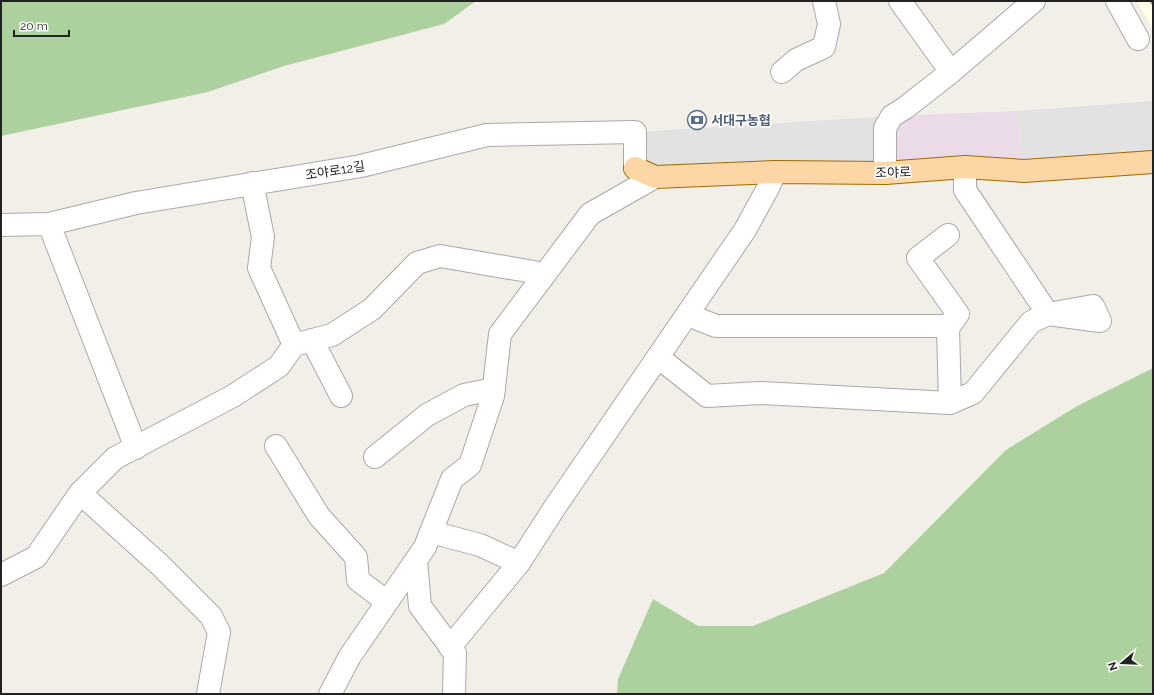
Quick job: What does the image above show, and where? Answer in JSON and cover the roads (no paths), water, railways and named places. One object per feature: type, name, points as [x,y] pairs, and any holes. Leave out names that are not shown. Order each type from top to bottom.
[{"type":"main road","name":"조야로","points":[[635,168],[655,177],[775,172],[885,173],[965,167],[1024,171],[1153,162]]},
{"type":"street","points":[[782,72],[796,60],[824,47],[830,24],[824,1]]},
{"type":"street","points":[[900,1],[951,72]]},
{"type":"street","points":[[885,173],[885,128],[892,116],[905,108],[951,72],[1034,1]]},
{"type":"street","points":[[1117,1],[1138,39]]},
{"type":"street","name":"조야로12길","points":[[1,224],[49,224],[136,203],[361,166],[488,135],[635,132],[635,168]]},
{"type":"street","points":[[658,357],[707,396],[760,393],[950,403],[973,393],[1031,322],[1048,314],[965,190],[965,167]]},
{"type":"street","points":[[450,647],[519,563],[555,507],[745,230],[775,172]]},
{"type":"street","points":[[330,694],[350,656],[425,547],[452,479],[470,465],[493,396],[500,334],[590,214],[655,177]]},
{"type":"street","points":[[252,183],[263,236],[259,268],[303,343],[342,396]]},
{"type":"street","points":[[49,224],[136,448]]},
{"type":"street","points":[[948,235],[918,258],[958,314],[948,328],[950,403]]},
{"type":"street","points":[[1,575],[36,557],[80,493],[115,458],[233,396],[279,366],[303,343],[332,335],[372,310],[417,263],[440,256],[545,274]]},
{"type":"street","points":[[688,315],[716,326],[945,326],[951,323]]},
{"type":"street","points":[[375,457],[427,415],[464,395],[494,389]]},
{"type":"street","points":[[276,446],[319,516],[356,557],[358,580],[387,602]]},
{"type":"street","points":[[80,493],[160,565],[211,616],[219,632],[208,694]]},
{"type":"street","points":[[431,532],[480,545],[519,563]]},
{"type":"street","points":[[416,561],[420,606],[455,653],[454,694]]},
{"type":"place","name":"서대구농협","points":[[697,120]]}]
